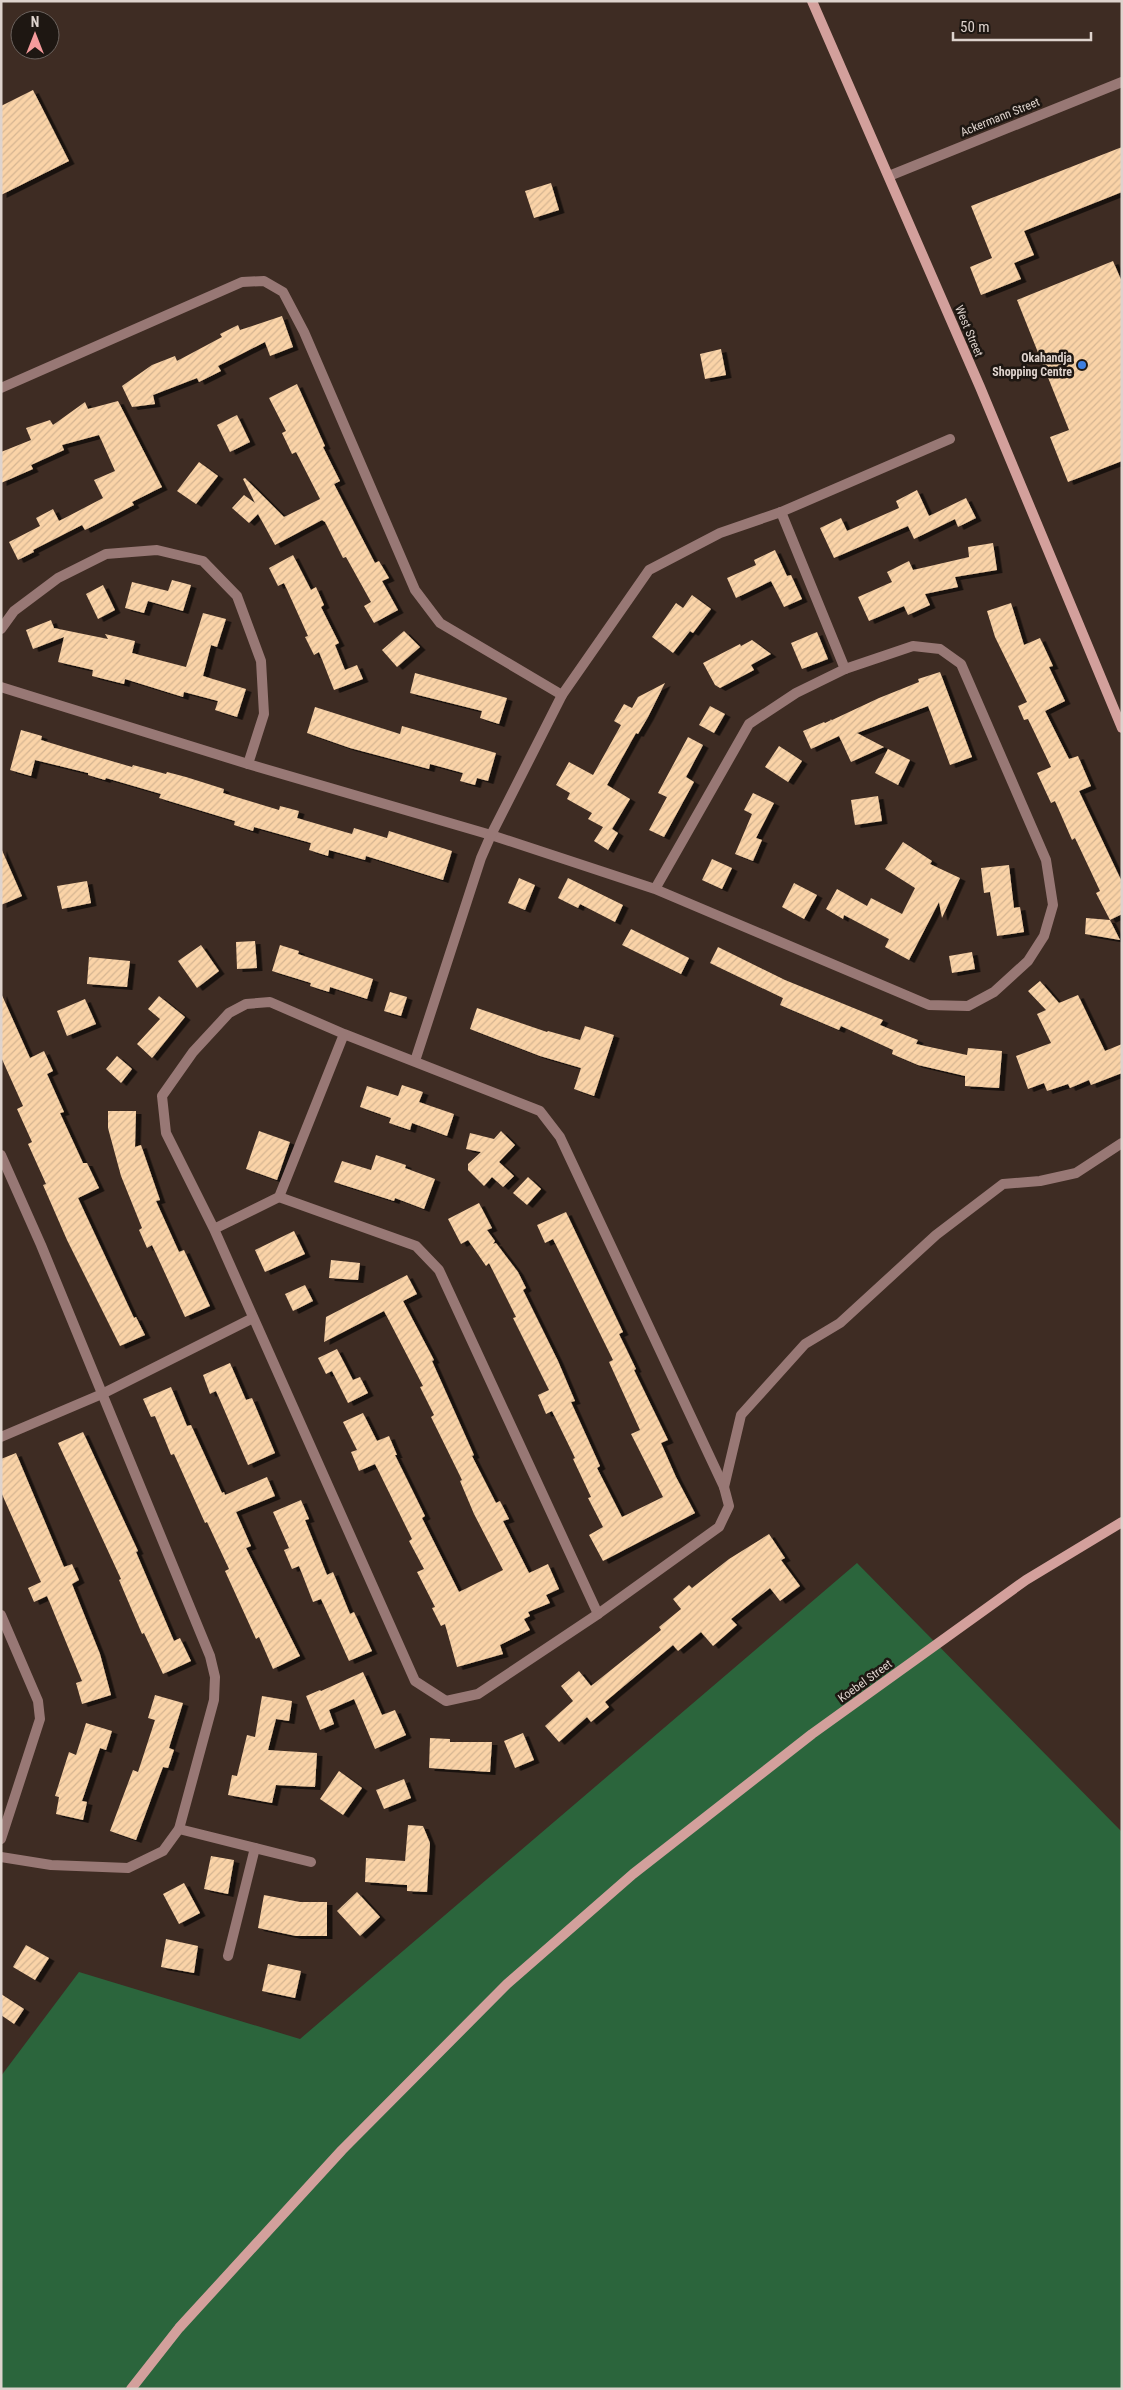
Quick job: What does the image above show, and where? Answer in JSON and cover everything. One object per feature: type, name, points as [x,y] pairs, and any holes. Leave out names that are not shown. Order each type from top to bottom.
[{"type":"main road","name":"West Street","points":[[812,1],[980,387],[1122,728]]},
{"type":"main road","name":"Koebel Street","points":[[131,2389],[179,2328],[342,2150],[507,1984],[633,1874],[812,1734],[1026,1580],[1122,1522]]},
{"type":"street","name":"Ackermann Street","points":[[888,176],[1122,82]]},
{"type":"street","points":[[1,388],[242,282],[264,281],[283,292],[304,332],[415,590],[440,623],[562,695]]},
{"type":"street","points":[[415,1060],[481,858],[491,835],[562,695],[649,570],[720,533],[781,512],[950,439]]},
{"type":"street","points":[[781,512],[845,669]]},
{"type":"street","points":[[1,628],[14,611],[58,578],[106,554],[157,550],[203,561],[237,596],[261,661],[264,714],[248,764]]},
{"type":"street","points":[[1,687],[248,764],[491,835],[655,889],[929,1005],[968,1006],[994,992],[1028,961],[1044,936],[1053,905],[1046,860],[961,664],[940,649],[913,646],[845,669],[796,693],[749,724],[655,889]]},
{"type":"street","points":[[270,1002],[344,1034],[415,1060],[540,1111],[560,1137],[724,1486],[729,1506],[719,1527],[598,1614],[478,1694],[446,1701],[415,1681],[214,1229],[166,1133],[162,1096],[193,1052],[229,1013],[246,1004],[270,1002]]},
{"type":"street","points":[[214,1229],[280,1197],[344,1034]]},
{"type":"street","points":[[724,1486],[741,1415],[805,1344],[840,1323],[936,1235],[1002,1184],[1040,1181],[1076,1173],[1122,1143]]},
{"type":"street","points":[[1,1155],[41,1244],[210,1656],[215,1677],[214,1700],[179,1829],[164,1851],[128,1868],[52,1865],[1,1857]]},
{"type":"street","points":[[280,1197],[416,1246],[439,1270],[598,1614]]},
{"type":"street","points":[[1,1437],[102,1394],[253,1318]]},
{"type":"street","points":[[1,1615],[38,1701],[40,1719],[1,1839]]},
{"type":"street","points":[[179,1829],[311,1862]]},
{"type":"street","points":[[228,1956],[255,1848]]},
{"type":"green space","points":[[857,1563],[1122,1832],[1122,2389],[1,2389],[1,2076],[79,1972],[300,2039]]},
{"type":"building","points":[[33,90],[69,161],[1,195],[1,106]]},
{"type":"building","points":[[1122,147],[1122,192],[1024,231],[1034,255],[1014,263],[1021,279],[981,295],[970,267],[992,258],[971,206]]},
{"type":"building","points":[[551,183],[559,210],[534,218],[525,191]]},
{"type":"building","name":"Okahandja Shopping Centre","points":[[1113,261],[1122,282],[1122,461],[1068,482],[1050,437],[1069,430],[1017,300]]},
{"type":"building","points":[[282,316],[293,347],[270,356],[265,342],[218,366],[221,371],[199,382],[197,378],[153,395],[155,404],[132,407],[122,386],[152,365],[175,356],[177,361],[222,337],[220,334],[238,325],[240,330]]},
{"type":"building","points":[[721,349],[726,375],[705,379],[700,354]]},
{"type":"building","points":[[297,384],[325,446],[323,447],[340,481],[334,484],[375,563],[379,561],[389,578],[382,581],[398,610],[374,623],[364,606],[371,602],[346,557],[343,558],[325,522],[322,520],[275,545],[258,514],[249,523],[232,508],[244,495],[255,503],[243,479],[245,478],[284,517],[320,499],[296,452],[292,454],[282,433],[286,431],[269,398]]},
{"type":"building","points":[[118,401],[162,487],[132,502],[134,505],[101,522],[85,530],[82,525],[33,550],[34,552],[18,560],[9,542],[40,526],[36,518],[53,509],[59,521],[103,498],[94,480],[115,471],[99,435],[62,445],[64,450],[31,465],[33,469],[1,483],[1,452],[31,440],[26,428],[50,420],[53,425],[85,402],[88,409]]},
{"type":"building","points":[[237,415],[250,442],[230,452],[217,425]]},
{"type":"building","points":[[199,462],[218,476],[196,504],[177,491]]},
{"type":"building","points":[[917,490],[929,516],[966,498],[976,518],[958,527],[955,519],[914,539],[908,526],[834,558],[820,528],[841,518],[847,531],[899,508],[896,501]]},
{"type":"building","points":[[993,543],[997,570],[955,577],[958,587],[925,594],[930,605],[908,615],[904,606],[869,621],[858,597],[892,582],[887,572],[909,561],[913,570],[969,557],[968,547]]},
{"type":"building","points":[[775,550],[787,576],[791,575],[802,599],[784,607],[771,581],[736,598],[727,578],[756,565],[754,560]]},
{"type":"building","points":[[293,555],[311,590],[316,587],[324,605],[321,607],[339,643],[335,645],[345,670],[357,665],[363,679],[334,690],[319,652],[314,655],[305,637],[308,636],[284,583],[278,586],[269,568]]},
{"type":"building","points":[[172,580],[191,585],[183,611],[148,601],[144,613],[125,608],[132,582],[168,591]]},
{"type":"building","points":[[103,585],[115,610],[98,619],[86,594]]},
{"type":"building","points":[[692,595],[711,609],[693,633],[690,631],[673,653],[652,637],[676,603],[683,608]]},
{"type":"building","points":[[1011,603],[1024,645],[1040,638],[1053,666],[1049,667],[1065,701],[1045,711],[1069,759],[1078,756],[1091,786],[1079,791],[1122,882],[1122,914],[1110,920],[1096,893],[1100,891],[1075,838],[1072,840],[1055,801],[1051,803],[1037,773],[1051,767],[1028,719],[1024,720],[1018,706],[1027,702],[995,637],[987,611]]},
{"type":"building","points":[[203,613],[226,619],[217,647],[211,645],[203,676],[246,689],[237,717],[215,710],[218,701],[184,692],[183,697],[125,679],[124,684],[92,676],[93,670],[58,662],[64,637],[33,649],[26,630],[51,620],[54,628],[108,639],[105,634],[135,641],[132,653],[186,667]]},
{"type":"building","points":[[404,631],[420,647],[397,667],[382,650]]},
{"type":"building","points":[[817,632],[828,659],[802,669],[791,643]]},
{"type":"building","points":[[752,640],[771,654],[751,665],[754,670],[720,688],[715,685],[703,663]]},
{"type":"building","points":[[940,672],[972,757],[950,765],[928,706],[857,733],[884,747],[851,762],[839,736],[811,749],[803,731],[919,682],[918,679]]},
{"type":"building","points":[[415,673],[507,698],[499,724],[480,718],[482,711],[410,693]]},
{"type":"building","points":[[665,683],[648,717],[638,734],[636,733],[607,785],[630,799],[612,829],[618,833],[608,850],[594,841],[603,827],[588,819],[592,813],[567,799],[570,793],[556,785],[569,762],[593,775],[621,725],[614,721],[624,704],[632,708],[638,697]]},
{"type":"building","points":[[710,706],[725,714],[714,733],[699,725]]},
{"type":"building","points":[[315,707],[400,734],[402,726],[496,753],[488,781],[477,778],[475,785],[460,781],[463,773],[430,764],[429,769],[350,748],[307,733]]},
{"type":"building","points":[[21,730],[42,736],[41,740],[132,767],[133,765],[186,777],[224,789],[223,793],[279,810],[280,806],[299,811],[297,818],[352,834],[354,828],[387,838],[389,831],[452,851],[443,880],[366,856],[365,860],[329,850],[328,856],[309,850],[311,843],[254,827],[253,831],[234,825],[235,821],[159,798],[161,794],[106,778],[105,780],[88,775],[88,773],[35,760],[31,776],[10,770]]},
{"type":"building","points":[[688,737],[703,745],[686,777],[694,782],[664,837],[649,830],[667,797],[658,793]]},
{"type":"building","points":[[779,746],[802,761],[788,782],[765,767]]},
{"type":"building","points":[[888,749],[910,760],[898,785],[875,773]]},
{"type":"building","points":[[753,793],[774,803],[756,838],[762,840],[753,861],[735,854],[752,814],[744,810]]},
{"type":"building","points":[[878,796],[882,821],[855,825],[851,800]]},
{"type":"building","points":[[903,842],[932,861],[930,864],[960,878],[942,918],[939,902],[909,960],[885,947],[889,939],[844,915],[843,919],[826,909],[837,889],[867,906],[871,898],[902,914],[915,888],[885,869]]},
{"type":"building","points":[[1,848],[22,896],[1,905]]},
{"type":"building","points":[[712,859],[732,868],[722,889],[702,880]]},
{"type":"building","points":[[1009,865],[1014,908],[1020,907],[1024,932],[997,936],[990,892],[984,893],[981,868]]},
{"type":"building","points":[[519,878],[535,885],[525,910],[508,903]]},
{"type":"building","points":[[568,878],[623,905],[615,922],[580,904],[578,908],[558,898]]},
{"type":"building","points":[[87,881],[91,903],[62,909],[57,886]]},
{"type":"building","points":[[794,883],[817,895],[804,919],[782,907]]},
{"type":"building","points":[[1086,918],[1110,920],[1120,940],[1085,934]]},
{"type":"building","points":[[631,929],[689,958],[681,974],[622,945]]},
{"type":"building","points":[[255,941],[257,968],[237,969],[236,942]]},
{"type":"building","points":[[201,945],[219,971],[197,988],[178,961]]},
{"type":"building","points":[[280,945],[299,951],[298,954],[373,979],[367,999],[330,987],[329,992],[310,986],[311,983],[272,971]]},
{"type":"building","points":[[718,947],[785,980],[883,1020],[880,1025],[918,1040],[916,1044],[967,1055],[968,1048],[1002,1051],[999,1088],[965,1086],[965,1076],[918,1065],[892,1054],[893,1050],[841,1026],[839,1030],[780,1005],[783,998],[710,963]]},
{"type":"building","points":[[972,952],[975,969],[952,973],[949,956]]},
{"type":"building","points":[[89,957],[130,961],[127,987],[87,984]]},
{"type":"building","points":[[1040,981],[1059,1003],[1078,995],[1105,1051],[1122,1044],[1122,1073],[1091,1085],[1089,1080],[1070,1088],[1068,1084],[1047,1091],[1044,1083],[1028,1089],[1016,1056],[1051,1043],[1037,1014],[1046,1010],[1028,991]]},
{"type":"building","points":[[390,992],[407,997],[401,1016],[384,1011]]},
{"type":"building","points":[[1,993],[30,1058],[44,1051],[53,1071],[47,1074],[64,1112],[60,1113],[83,1163],[87,1163],[99,1188],[78,1198],[134,1318],[136,1317],[145,1335],[120,1346],[67,1240],[43,1185],[46,1184],[28,1144],[32,1142],[17,1109],[23,1106],[1,1057]]},
{"type":"building","points":[[159,996],[185,1017],[152,1058],[137,1044],[160,1019],[148,1009]]},
{"type":"building","points":[[85,999],[96,1024],[67,1036],[57,1011]]},
{"type":"building","points":[[477,1008],[547,1032],[580,1040],[585,1026],[614,1035],[594,1096],[574,1089],[581,1068],[540,1056],[470,1029]]},
{"type":"building","points":[[117,1056],[132,1069],[121,1083],[106,1069]]},
{"type":"building","points":[[402,1085],[423,1092],[419,1102],[454,1114],[447,1136],[412,1123],[410,1130],[389,1123],[391,1118],[360,1107],[367,1086],[398,1096]]},
{"type":"building","points":[[108,1111],[136,1111],[135,1147],[141,1145],[160,1200],[156,1201],[179,1252],[184,1250],[210,1306],[185,1317],[152,1245],[147,1248],[139,1230],[142,1228],[121,1176],[108,1128]]},
{"type":"building","points":[[259,1131],[290,1142],[277,1180],[246,1169]]},
{"type":"building","points":[[501,1131],[515,1145],[499,1162],[514,1176],[503,1187],[492,1177],[484,1186],[468,1170],[468,1164],[481,1152],[466,1149],[470,1133],[494,1139]]},
{"type":"building","points":[[376,1155],[406,1165],[405,1168],[435,1179],[424,1209],[395,1198],[394,1201],[334,1182],[342,1161],[371,1170]]},
{"type":"building","points":[[528,1177],[541,1189],[527,1205],[513,1193]]},
{"type":"building","points":[[479,1203],[492,1228],[487,1230],[495,1241],[493,1244],[496,1243],[518,1272],[526,1288],[523,1290],[558,1361],[575,1401],[571,1402],[600,1466],[597,1468],[622,1517],[663,1497],[631,1434],[640,1430],[609,1362],[613,1360],[553,1239],[545,1243],[537,1225],[566,1212],[623,1332],[619,1334],[636,1369],[634,1370],[668,1440],[661,1443],[695,1513],[603,1561],[589,1535],[603,1527],[588,1498],[591,1497],[573,1459],[575,1458],[552,1411],[546,1414],[538,1395],[549,1390],[513,1318],[516,1317],[489,1263],[486,1266],[468,1240],[461,1244],[448,1219]]},
{"type":"building","points":[[294,1231],[305,1254],[265,1272],[255,1250]]},
{"type":"building","points":[[331,1260],[360,1263],[358,1280],[329,1278]]},
{"type":"building","points":[[407,1275],[417,1294],[403,1301],[434,1360],[432,1361],[474,1455],[472,1456],[496,1503],[500,1501],[509,1519],[503,1521],[529,1573],[548,1564],[559,1589],[546,1595],[550,1603],[528,1612],[530,1616],[524,1619],[530,1630],[500,1645],[503,1654],[457,1667],[445,1624],[441,1626],[432,1608],[435,1607],[417,1572],[424,1569],[409,1541],[412,1539],[375,1464],[359,1471],[351,1452],[357,1450],[343,1422],[363,1413],[377,1441],[389,1436],[397,1455],[395,1455],[425,1516],[422,1518],[459,1592],[503,1570],[474,1514],[460,1481],[462,1480],[431,1417],[434,1415],[420,1387],[423,1386],[384,1311],[324,1342],[326,1317]]},
{"type":"building","points":[[305,1285],[313,1301],[293,1311],[285,1294]]},
{"type":"building","points":[[337,1349],[353,1380],[360,1377],[368,1393],[348,1403],[332,1371],[326,1374],[318,1358]]},
{"type":"building","points":[[230,1363],[246,1400],[252,1398],[275,1453],[248,1465],[216,1391],[210,1394],[203,1375]]},
{"type":"building","points":[[171,1387],[187,1426],[191,1425],[222,1493],[224,1492],[225,1495],[267,1477],[275,1496],[236,1512],[251,1546],[246,1548],[300,1656],[273,1669],[259,1637],[256,1639],[225,1571],[229,1569],[207,1522],[205,1523],[174,1454],[171,1455],[155,1416],[151,1417],[143,1399]]},
{"type":"building","points":[[83,1432],[138,1551],[136,1552],[174,1641],[180,1638],[191,1661],[163,1674],[144,1633],[142,1634],[119,1580],[121,1579],[58,1443]]},
{"type":"building","points":[[16,1453],[64,1567],[72,1564],[79,1580],[72,1584],[100,1654],[111,1695],[82,1704],[76,1683],[82,1681],[47,1596],[34,1602],[28,1588],[41,1582],[1,1492],[1,1459]]},
{"type":"building","points":[[301,1500],[309,1519],[305,1520],[327,1575],[333,1572],[350,1614],[354,1612],[372,1651],[349,1661],[321,1599],[313,1602],[299,1566],[292,1569],[284,1550],[289,1548],[273,1512]]},
{"type":"building","points":[[769,1534],[785,1558],[781,1560],[800,1586],[780,1601],[770,1588],[731,1619],[737,1625],[713,1646],[701,1632],[678,1651],[673,1645],[605,1702],[609,1707],[591,1722],[587,1717],[559,1742],[545,1726],[573,1701],[561,1686],[579,1671],[591,1686],[661,1630],[659,1627],[681,1609],[673,1599],[689,1585],[692,1588],[729,1559]]},
{"type":"building","points":[[363,1672],[382,1715],[395,1710],[406,1735],[375,1749],[354,1699],[329,1710],[334,1724],[320,1730],[306,1696]]},
{"type":"building","points":[[155,1695],[183,1703],[169,1748],[174,1750],[168,1768],[163,1767],[136,1840],[110,1831],[133,1770],[138,1772],[155,1720],[148,1718]]},
{"type":"building","points":[[262,1696],[292,1701],[289,1721],[276,1719],[268,1750],[317,1753],[315,1787],[276,1785],[272,1803],[228,1795],[232,1775],[237,1776],[247,1735],[255,1737]]},
{"type":"building","points":[[86,1723],[112,1731],[106,1750],[100,1748],[82,1801],[87,1802],[83,1820],[56,1814],[59,1797],[55,1796],[69,1752],[76,1755]]},
{"type":"building","points":[[523,1733],[534,1760],[515,1768],[504,1741]]},
{"type":"building","points":[[430,1738],[450,1739],[450,1742],[492,1742],[490,1772],[429,1768]]},
{"type":"building","points":[[339,1771],[362,1788],[343,1815],[320,1799]]},
{"type":"building","points":[[404,1779],[411,1798],[384,1809],[376,1790]]},
{"type":"building","points":[[408,1825],[423,1826],[430,1843],[427,1892],[407,1891],[407,1885],[365,1882],[366,1858],[405,1861]]},
{"type":"building","points":[[211,1856],[234,1860],[228,1894],[204,1889]]},
{"type":"building","points":[[184,1883],[200,1913],[179,1924],[163,1894]]},
{"type":"building","points":[[357,1892],[380,1917],[360,1936],[337,1911]]},
{"type":"building","points":[[264,1895],[300,1902],[327,1902],[327,1936],[296,1936],[258,1928]]},
{"type":"building","points":[[166,1939],[198,1946],[194,1973],[161,1967]]},
{"type":"building","points":[[26,1945],[49,1958],[35,1980],[13,1967]]},
{"type":"building","points":[[268,1964],[301,1971],[295,1998],[262,1991]]},
{"type":"building","points":[[1,1994],[24,2009],[14,2024],[1,2015]]},
{"type":"place","name":"Okahandja Shopping Centre","points":[[1082,365]]}]
